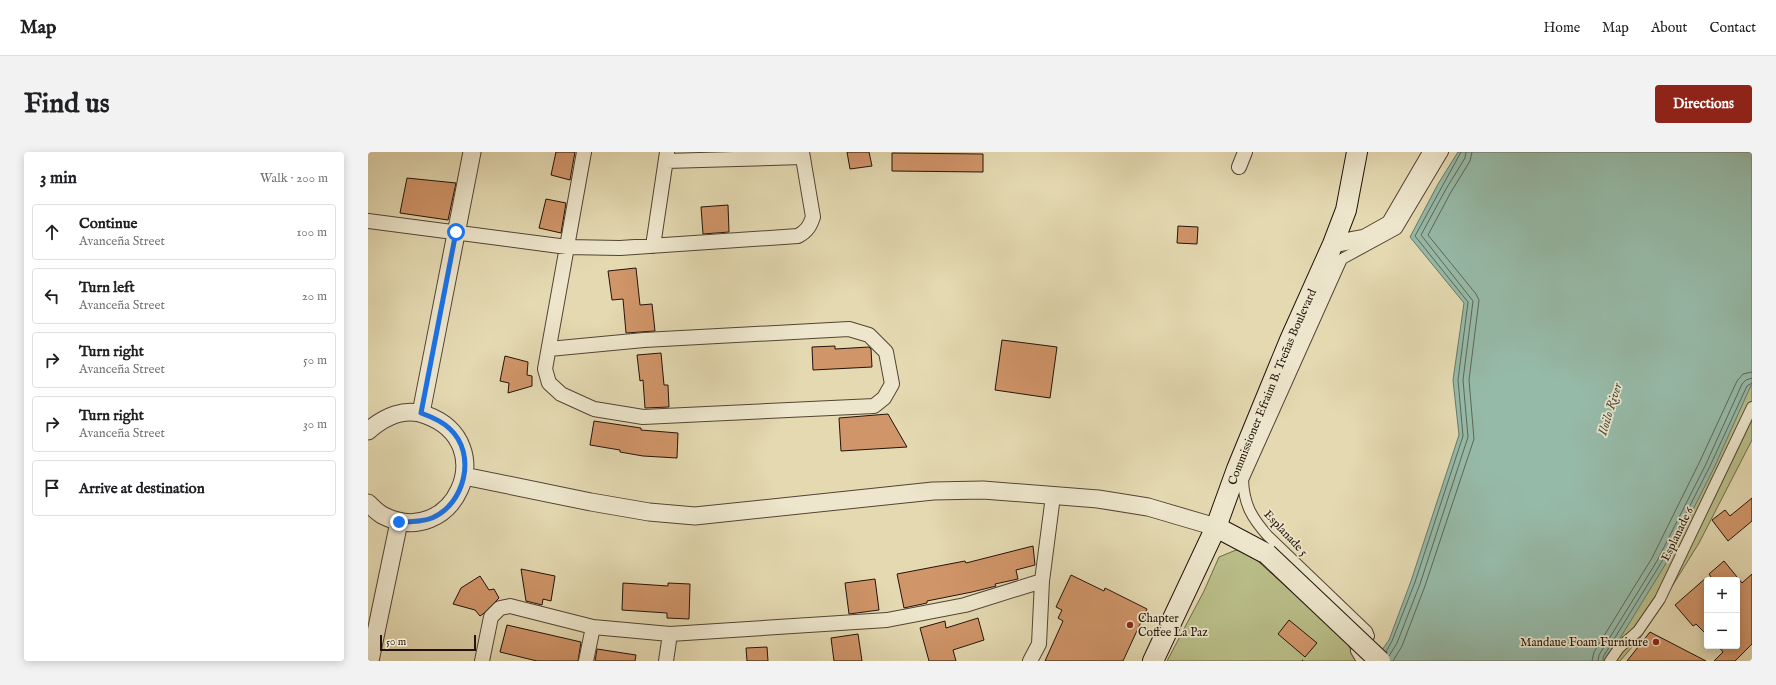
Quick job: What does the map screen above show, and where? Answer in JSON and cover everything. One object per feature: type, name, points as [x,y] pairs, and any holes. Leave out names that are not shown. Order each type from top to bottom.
[{"type":"main road","name":"Commissioner Efraim B. Treñas Boulevard","points":[[1153,661],[1216,527],[1237,469],[1290,340],[1333,244],[1346,210],[1357,152]]},
{"type":"main road","points":[[1216,527],[1267,554],[1380,661]]},
{"type":"street","points":[[421,413],[472,152]]},
{"type":"street","points":[[548,349],[644,340],[849,329],[868,335],[886,352],[892,384],[884,398],[874,406],[644,417],[594,409],[562,394],[548,383],[545,369],[548,349],[584,152]]},
{"type":"street","points":[[1239,167],[1246,152]]},
{"type":"street","points":[[1333,244],[1365,238],[1390,224],[1432,152]]},
{"type":"street","name":"Esplanade 5","points":[[1362,661],[1356,651],[1369,636],[1364,626],[1319,585],[1255,521],[1244,495],[1244,480],[1342,258],[1397,229],[1443,152]]},
{"type":"street","points":[[368,221],[567,247],[620,248],[653,246],[798,236],[810,226],[812,216],[802,155],[666,156],[653,246]]},
{"type":"street","name":"Esplanade 6","points":[[1610,661],[1619,648],[1638,631],[1660,599],[1752,407]]},
{"type":"street","points":[[368,431],[384,419],[402,412],[421,413],[438,419],[452,430],[461,445],[465,462],[464,476],[458,495],[447,508],[432,518],[416,522],[399,522],[381,514],[368,503]]},
{"type":"street","points":[[464,476],[613,506],[650,512],[695,516],[933,491],[983,490],[1098,499],[1148,507],[1216,527]]},
{"type":"street","points":[[1030,661],[1039,644],[1042,581],[1053,496]]},
{"type":"street","points":[[370,661],[399,522]]},
{"type":"street","points":[[482,661],[491,617],[500,608],[510,606],[593,627],[670,634],[887,620],[964,605],[1042,581]]},
{"type":"street","points":[[586,661],[593,627]]},
{"type":"street","points":[[666,661],[670,634]]},
{"type":"green space","points":[[1752,368],[1752,440],[1699,543],[1640,638],[1620,661],[1599,661]]},
{"type":"green space","points":[[1236,550],[1251,555],[1346,641],[1357,661],[1167,661],[1204,591],[1219,557]]},
{"type":"water","name":"Iloilo River","points":[[1458,152],[1752,152],[1752,383],[1714,468],[1665,565],[1606,661],[1374,661],[1389,640],[1411,581],[1459,435],[1453,380],[1464,303],[1410,237],[1438,184]]},
{"type":"building","points":[[556,152],[575,152],[570,180],[551,175]]},
{"type":"building","points":[[847,152],[869,152],[872,166],[850,169]]},
{"type":"building","points":[[892,153],[983,154],[983,172],[892,171]]},
{"type":"building","points":[[407,178],[456,183],[448,220],[400,213]]},
{"type":"building","points":[[546,199],[566,203],[561,233],[539,228]]},
{"type":"building","points":[[728,205],[729,232],[703,234],[701,207]]},
{"type":"building","points":[[1178,226],[1198,227],[1197,244],[1177,243]]},
{"type":"building","points":[[636,268],[640,305],[652,304],[655,331],[626,333],[623,299],[612,300],[608,271]]},
{"type":"building","points":[[1002,340],[1057,347],[1050,398],[995,390]]},
{"type":"building","points":[[835,346],[835,349],[869,347],[871,349],[872,367],[813,370],[812,347]]},
{"type":"building","points":[[661,353],[664,385],[668,385],[669,407],[645,408],[643,380],[640,381],[637,355]]},
{"type":"building","points":[[505,356],[528,362],[527,375],[532,376],[532,386],[508,393],[509,383],[500,381]]},
{"type":"building","points":[[888,414],[907,447],[841,451],[839,418]]},
{"type":"building","points":[[594,421],[641,428],[641,430],[678,433],[677,458],[643,456],[620,452],[620,450],[590,445]]},
{"type":"building","points":[[1752,498],[1752,521],[1728,541],[1712,520],[1725,510],[1730,516]]},
{"type":"building","points":[[1033,546],[1035,565],[1016,570],[1018,579],[995,584],[996,586],[927,601],[927,603],[904,608],[897,574],[965,561],[966,563]]},
{"type":"building","points":[[1724,561],[1737,577],[1711,577],[1709,574]]},
{"type":"building","points":[[521,569],[555,576],[551,601],[543,599],[542,605],[526,601]]},
{"type":"building","points":[[1752,574],[1752,644],[1735,661],[1714,661],[1723,652],[1720,649],[1740,649],[1740,581],[1742,583]]},
{"type":"building","points":[[1071,575],[1104,591],[1105,588],[1147,609],[1123,661],[1045,661],[1063,621],[1058,618],[1062,610],[1056,607]]},
{"type":"building","points":[[480,576],[489,590],[494,589],[499,598],[480,616],[475,610],[453,604],[461,588]]},
{"type":"building","points":[[875,579],[879,610],[849,614],[845,583]]},
{"type":"building","points":[[1704,580],[1704,632],[1696,624],[1693,626],[1675,605]]},
{"type":"building","points":[[623,583],[668,586],[668,583],[690,584],[689,619],[667,618],[667,613],[622,610]]},
{"type":"building","points":[[978,618],[984,640],[953,650],[956,661],[929,661],[920,628],[945,621],[946,628]]},
{"type":"building","points":[[1289,620],[1317,643],[1305,657],[1278,634]]},
{"type":"building","points":[[507,625],[581,642],[578,661],[537,661],[500,652]]},
{"type":"building","name":"Mandaue Foam Furniture","points":[[1650,632],[1706,661],[1627,661]]},
{"type":"building","points":[[858,634],[862,661],[834,661],[831,638]]},
{"type":"building","points":[[767,647],[768,661],[747,661],[746,648]]},
{"type":"building","points":[[597,649],[636,655],[635,661],[595,661]]},
{"type":"place","name":"Chapter Coffee La Paz","points":[[1130,625]]},
{"type":"place","name":"Mandaue Foam Furniture","points":[[1656,642]]},
{"type":"route","points":[[399,522],[416,522],[432,518],[447,508],[458,495],[464,476],[465,462],[461,445],[452,430],[438,419],[421,413],[456,232]]}]
